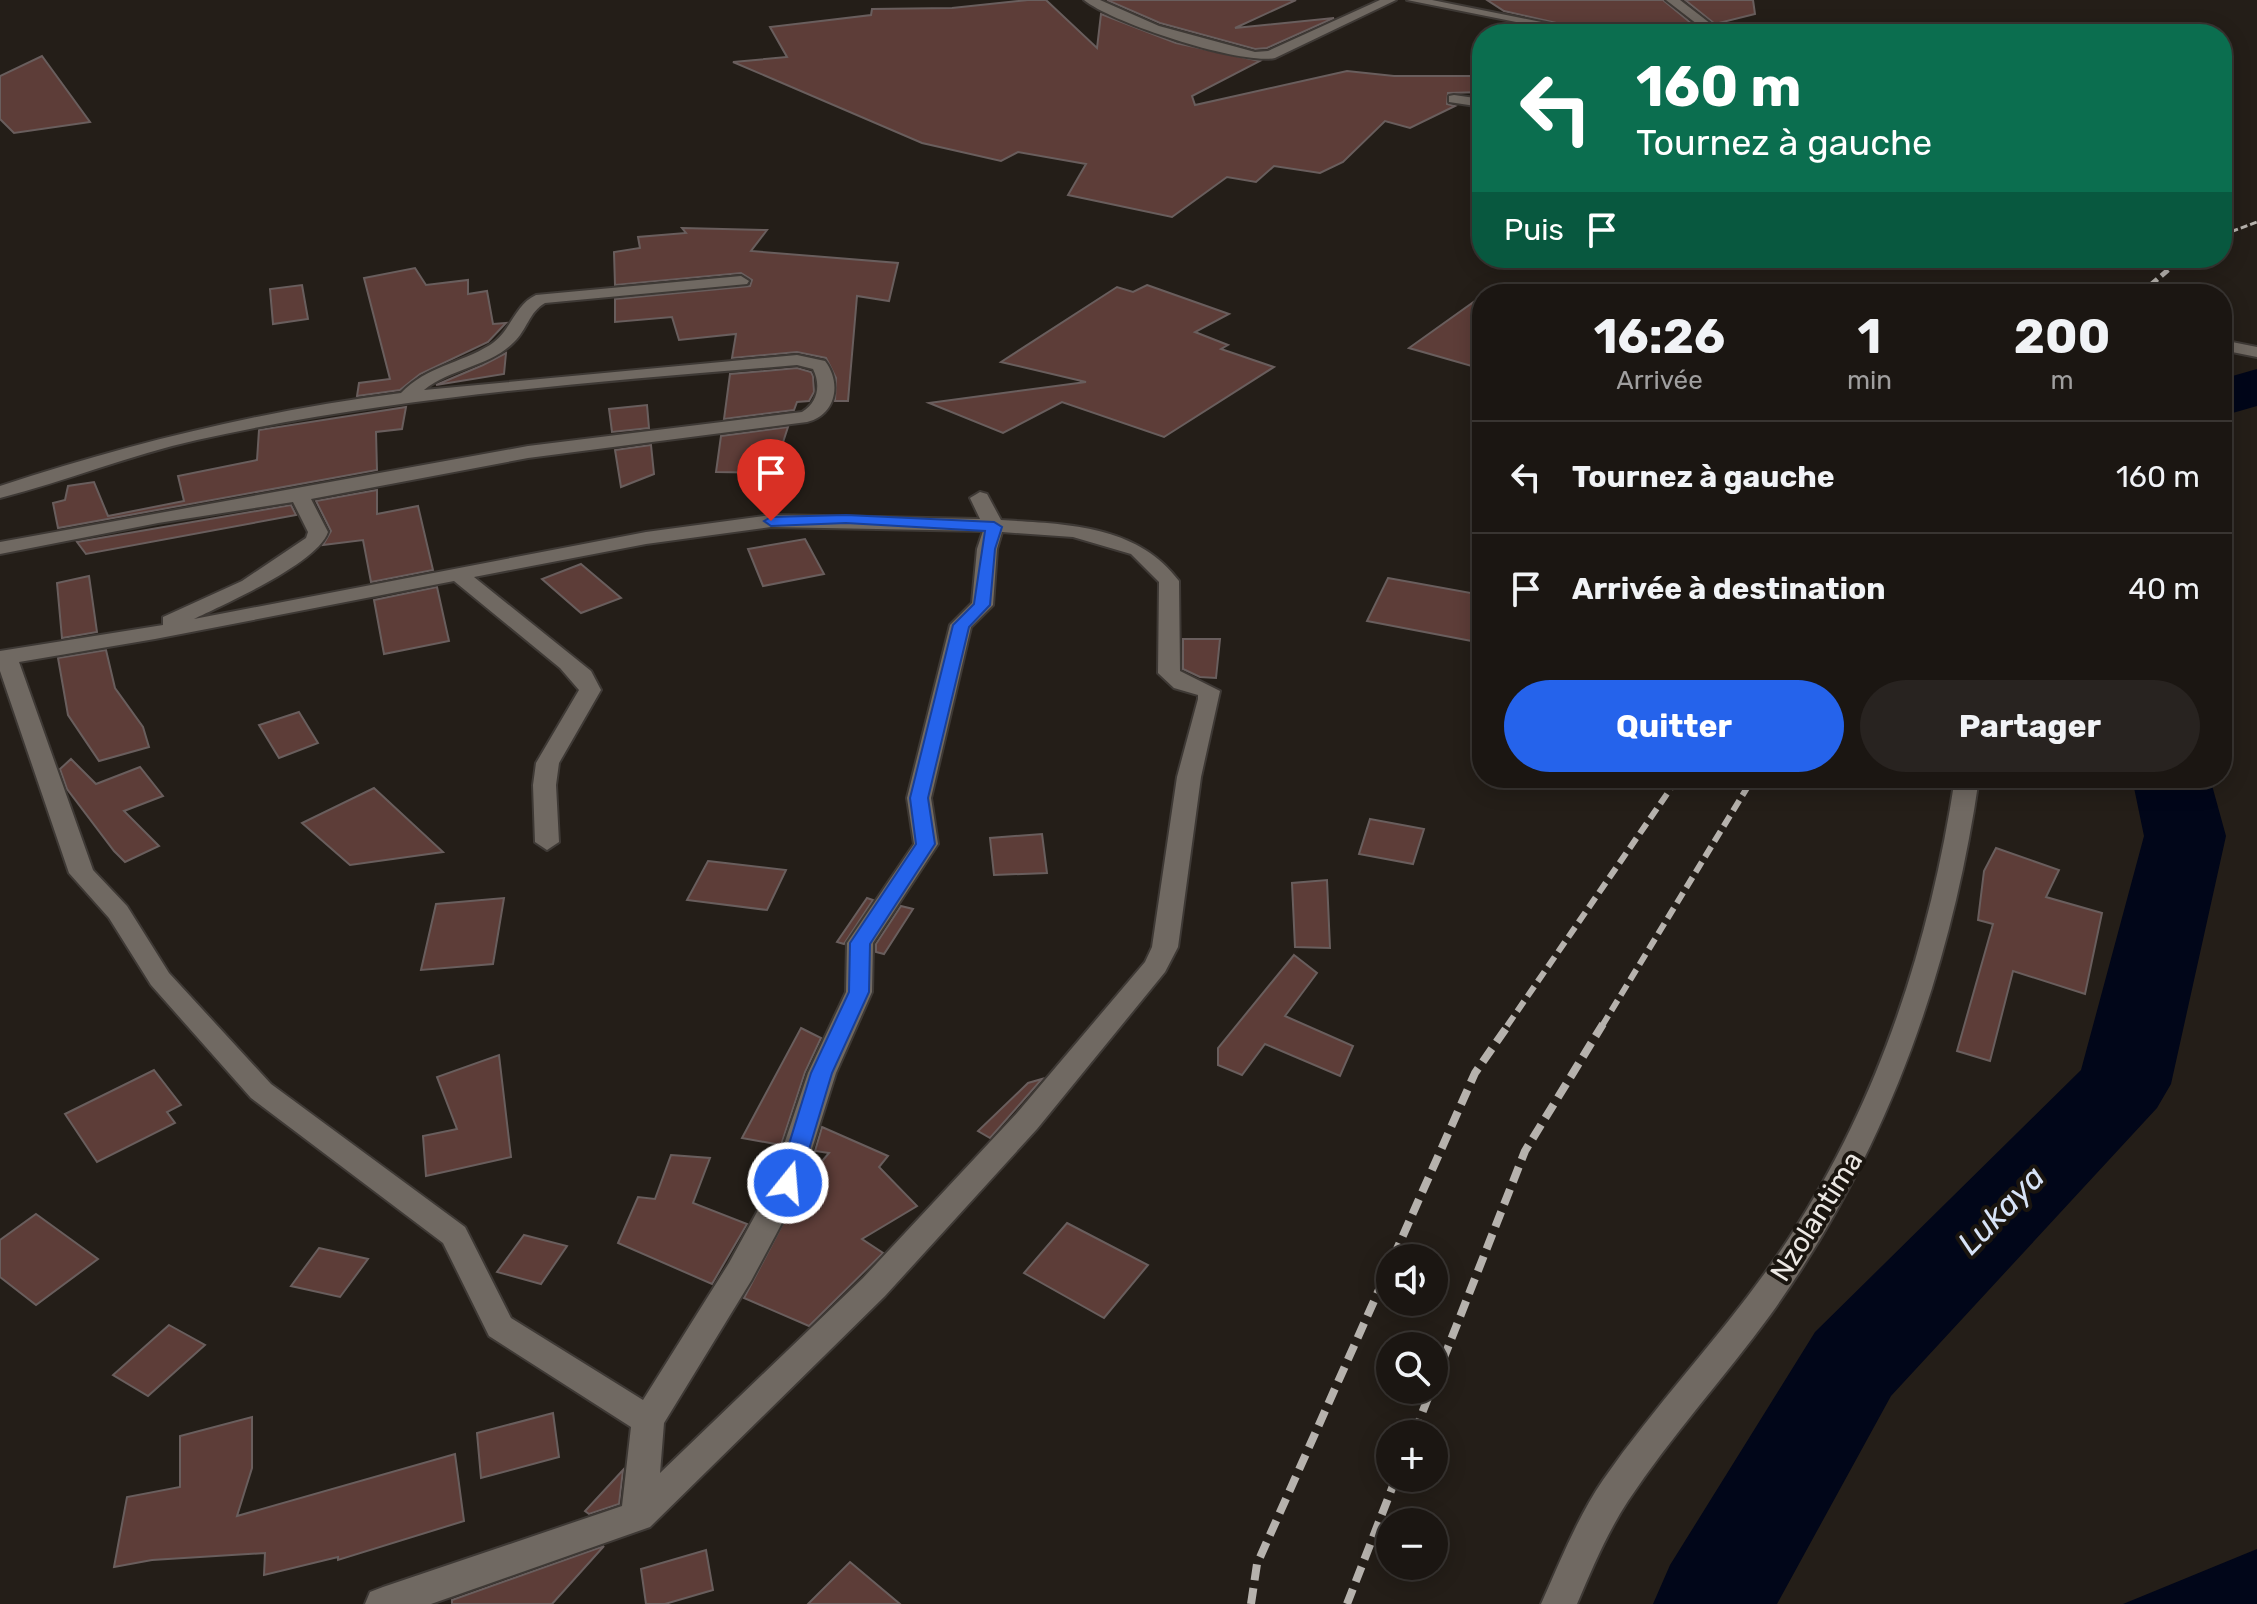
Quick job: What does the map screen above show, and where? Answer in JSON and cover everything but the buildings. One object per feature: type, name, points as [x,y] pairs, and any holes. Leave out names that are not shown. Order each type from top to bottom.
[{"type":"street","points":[[1090,0],[1155,29],[1255,56],[1270,55],[1390,0]]},
{"type":"street","points":[[1413,0],[1541,24]]},
{"type":"street","points":[[1672,0],[1704,24]]},
{"type":"street","points":[[1454,99],[1472,102]]},
{"type":"street","points":[[408,396],[427,377],[509,339],[524,310],[542,298],[741,281]]},
{"type":"street","points":[[2232,347],[2257,352]]},
{"type":"street","points":[[0,492],[132,453],[244,427],[408,396],[797,360],[819,365],[825,377],[825,400],[818,412],[807,417],[528,452],[300,496],[158,517],[0,548]]},
{"type":"street","points":[[155,633],[186,612],[249,585],[315,541],[318,532],[300,496]]},
{"type":"street","points":[[638,1516],[648,1421],[740,1272],[783,1193],[822,1073],[859,992],[860,943],[926,844],[919,798],[961,625],[982,605],[987,549],[994,527],[980,498]]},
{"type":"street","points":[[383,1604],[638,1516],[874,1287],[1027,1121],[1162,956],[1189,777],[1209,691],[1182,683],[1169,673],[1169,581],[1138,550],[1075,531],[846,519],[771,521],[646,538],[155,633],[3,658],[82,873],[118,912],[160,979],[261,1091],[454,1235],[500,1327],[648,1421]]},
{"type":"street","points":[[457,574],[583,676],[590,690],[584,710],[551,755],[546,769],[547,842]]},
{"type":"street","name":"Nzolantima","points":[[1559,1604],[1586,1540],[1616,1491],[1763,1301],[1855,1155],[1878,1109],[1928,967],[1960,841],[1966,788]]},
{"type":"water","points":[[2257,1549],[2257,1604],[2123,1604]]},
{"type":"waterway","name":"Lukaya","points":[[2232,395],[2257,387]]},
{"type":"waterway","name":"Lukaya","points":[[1713,1604],[1853,1364],[2124,1084],[2185,836],[2173,788]]},
{"type":"railway","points":[[2232,231],[2257,222]]},
{"type":"railway","points":[[2152,284],[2170,268]]},
{"type":"railway","points":[[1507,1026],[1671,788]]},
{"type":"railway","points":[[1602,1026],[1747,788]]},
{"type":"railway","points":[[1399,1244],[1475,1073],[1509,1024]]},
{"type":"railway","points":[[1448,1347],[1525,1151],[1603,1024]]},
{"type":"railway","points":[[1251,1604],[1257,1564],[1376,1296]]},
{"type":"railway","points":[[1419,1420],[1426,1404]]},
{"type":"railway","points":[[1347,1604],[1391,1492]]},
{"type":"route","points":[[771,521],[927,521],[994,527],[987,549],[982,605],[961,625],[919,798],[918,808],[926,844],[860,943],[859,992],[822,1073],[788,1183]]}]
